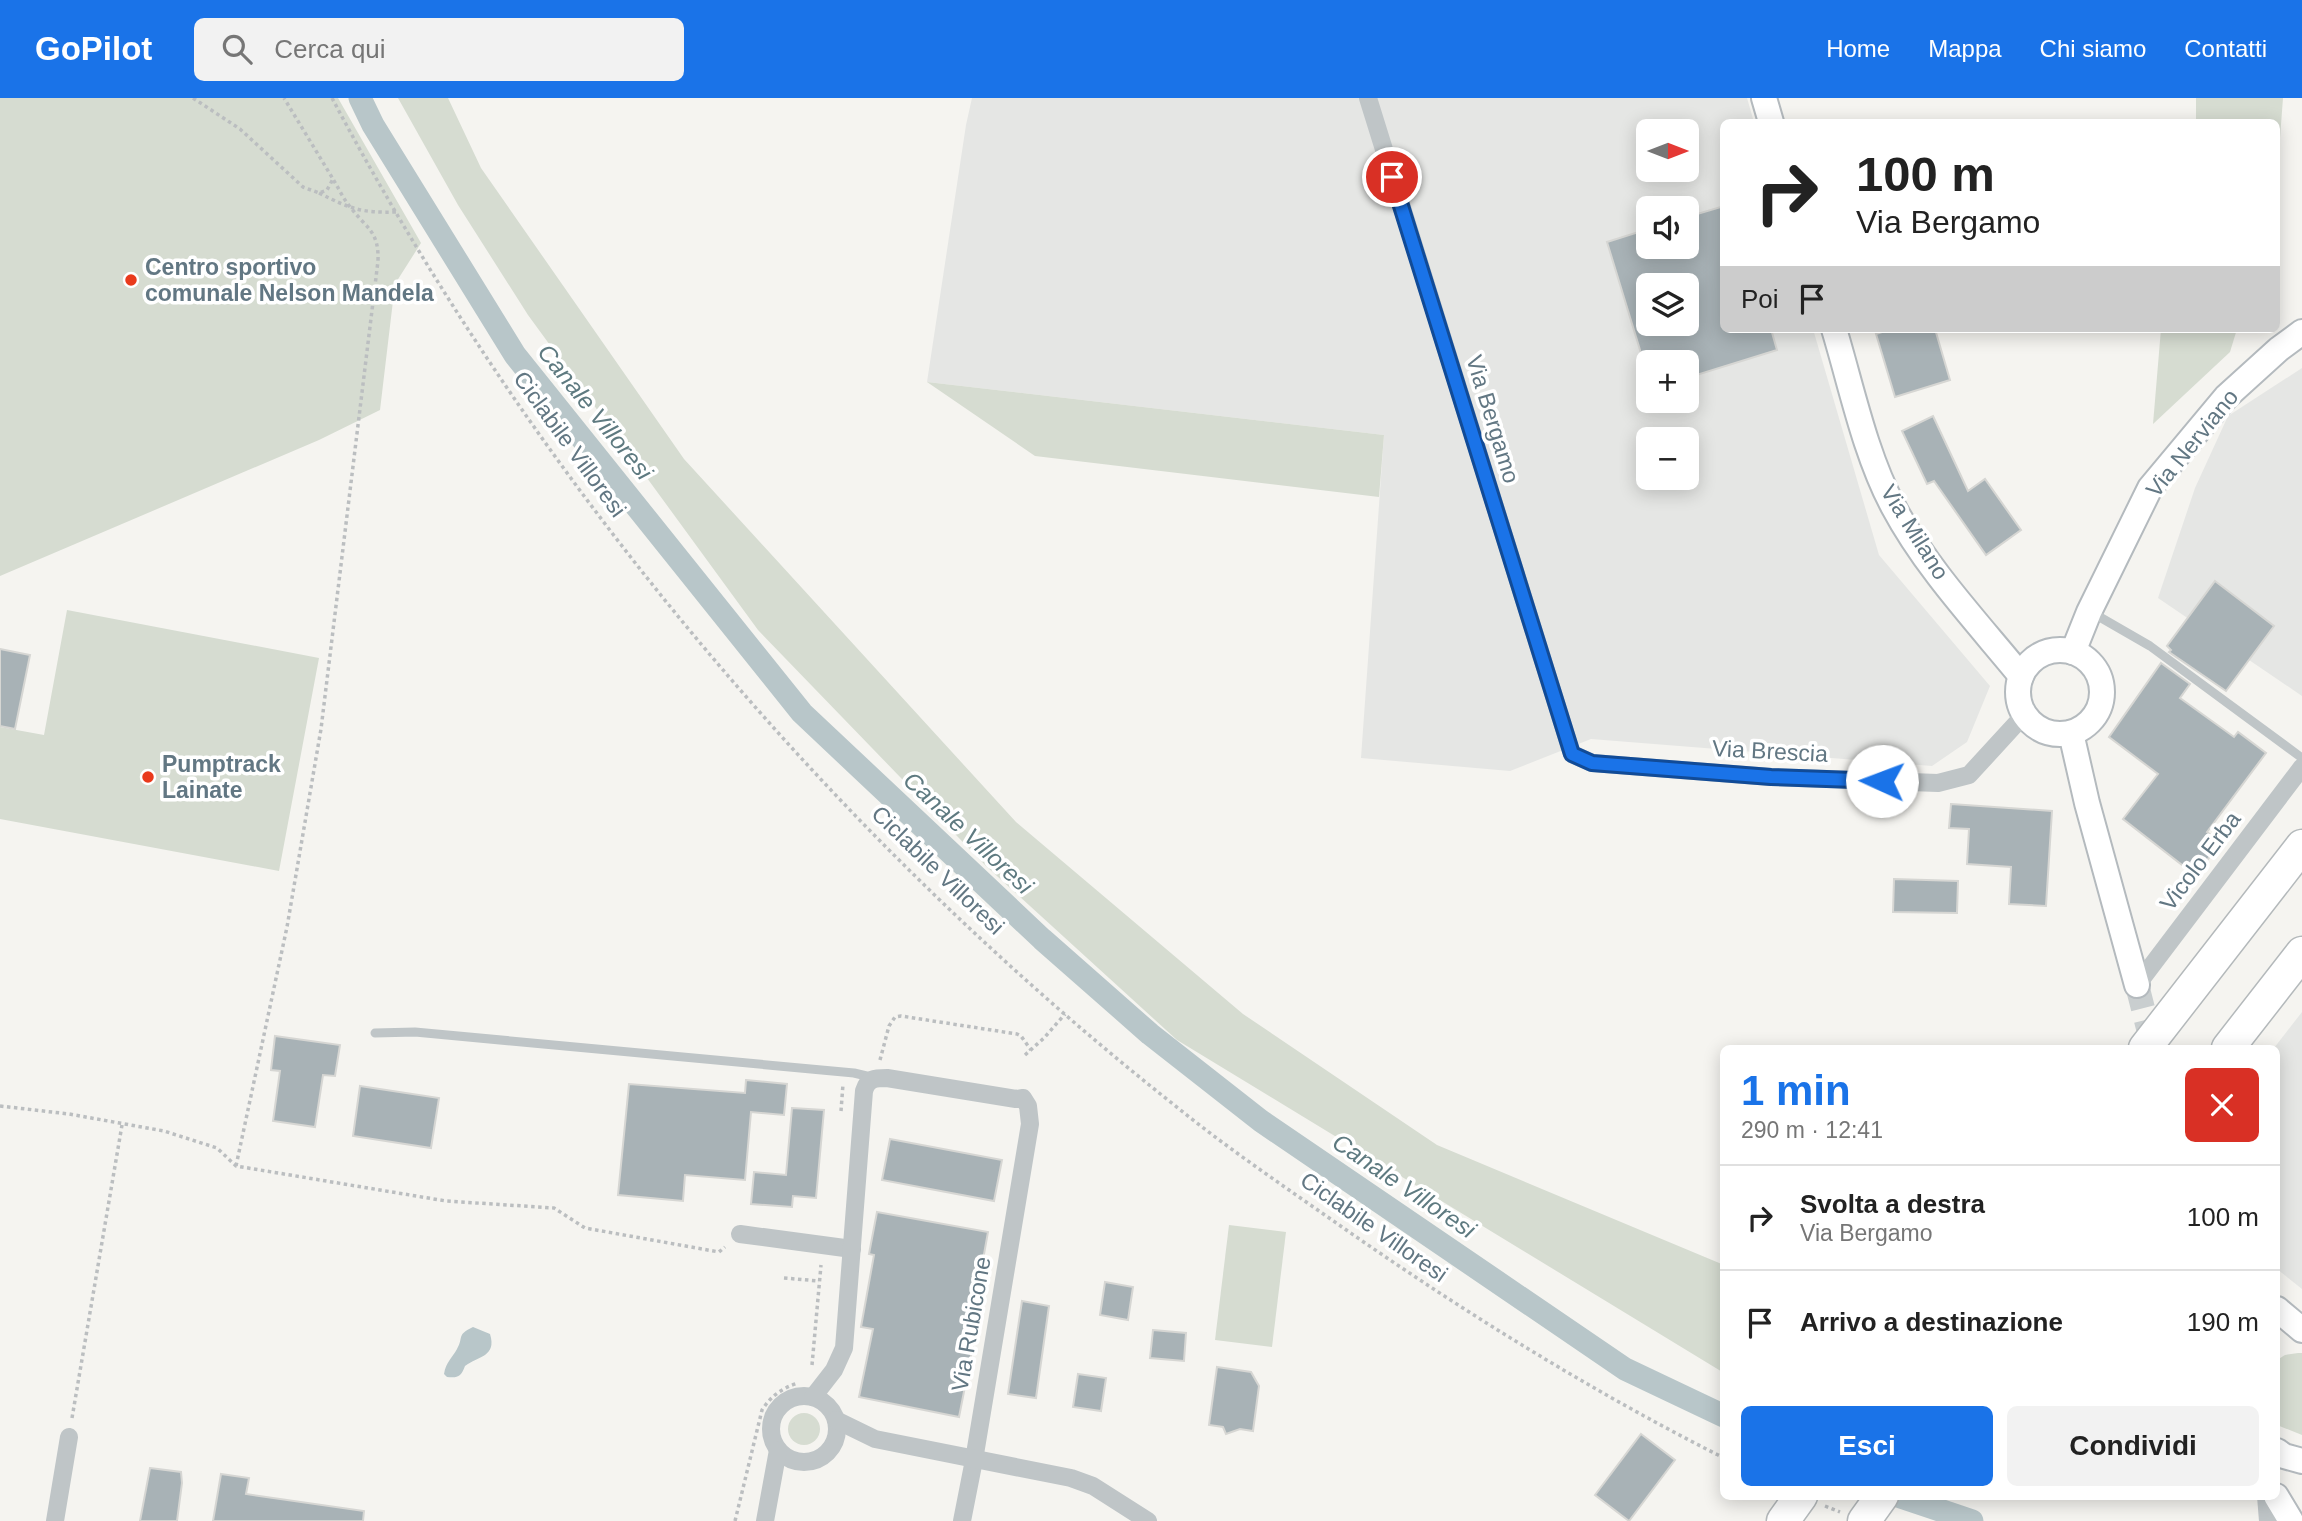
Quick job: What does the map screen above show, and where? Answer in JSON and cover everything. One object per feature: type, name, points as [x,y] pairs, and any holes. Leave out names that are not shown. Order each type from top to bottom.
[{"type":"highway","points":[[2148,1045],[2302,846]]},
{"type":"highway","points":[[2230,1045],[2302,953]]},
{"type":"highway","points":[[1783,1521],[1806,1500]]},
{"type":"highway","points":[[1857,1518],[1877,1500]]},
{"type":"street","name":"Via Bergamo","points":[[1368,98],[1572,754]]},
{"type":"street","points":[[1764,98],[1770,119]]},
{"type":"street","name":"Via Nerviano","points":[[2073,652],[2150,488],[2226,397],[2302,332]]},
{"type":"street","name":"Via Milano","points":[[1834,333],[1872,457],[1892,505],[1933,568],[2021,676]]},
{"type":"street","points":[[2060,649],[2073,652],[2083,657],[2099,675],[2102,687],[2098,711],[2082,728],[2071,733],[2050,733],[2031,723],[2024,715],[2018,689],[2021,676],[2027,665],[2037,656],[2060,649]]},
{"type":"street","name":"Via Brescia","points":[[1572,754],[1592,763],[1633,767],[1771,777],[1938,783],[1969,775],[2024,715]]},
{"type":"street","points":[[2071,733],[2087,803],[2137,985]]},
{"type":"street","name":"Vicolo Erba","points":[[2137,985],[2302,766]]},
{"type":"street","points":[[813,1397],[834,1370],[844,1348],[864,1091],[868,1081],[881,1078]]},
{"type":"street","name":"Via Rubicone","points":[[881,1078],[1023,1098],[1028,1105],[1030,1124],[962,1521]]},
{"type":"street","points":[[740,1234],[852,1249]]},
{"type":"street","points":[[2280,1312],[2302,1331]]},
{"type":"street","points":[[2280,1329],[2302,1331]]},
{"type":"street","points":[[834,1370],[834,1416],[837,1428],[829,1450],[815,1460],[797,1461],[778,1450],[773,1441],[772,1420],[776,1410],[793,1398],[813,1397],[827,1406],[834,1416],[875,1439]]},
{"type":"street","points":[[55,1521],[69,1437]]},
{"type":"street","points":[[834,1442],[875,1439],[1071,1478],[1093,1486],[1148,1521]]},
{"type":"street","points":[[765,1521],[778,1450]]},
{"type":"street","points":[[2280,1453],[2302,1461]]},
{"type":"street","points":[[772,1493],[779,1479],[797,1461]]},
{"type":"street","points":[[2266,1500],[2268,1521]]},
{"type":"street","points":[[2278,1500],[2291,1521]]},
{"type":"lane","points":[[2090,612],[2150,646],[2302,758]]},
{"type":"lane","points":[[375,1033],[415,1032],[854,1073],[881,1078]]},
{"type":"path","points":[[193,98],[240,129],[303,187],[351,209],[396,212]]},
{"type":"path","points":[[236,1167],[287,927],[321,729],[378,261],[375,237],[351,209],[284,98]]},
{"type":"path","name":"Ciclabile Villoresi","points":[[332,98],[396,212],[474,338],[536,430],[683,622],[774,727],[873,833],[960,918],[1065,1014],[1174,1105],[1426,1285],[1575,1377],[1720,1456]]},
{"type":"path","points":[[319,193],[327,190],[333,179]]},
{"type":"path","points":[[1025,1055],[1065,1014]]},
{"type":"path","points":[[881,1078],[889,1026],[895,1017],[1017,1034],[1031,1049]]},
{"type":"path","points":[[0,1106],[69,1114],[164,1131],[217,1148],[236,1167],[446,1201],[554,1208],[585,1228],[719,1252],[740,1234]]},
{"type":"path","points":[[69,1437],[122,1125]]},
{"type":"path","points":[[810,1373],[814,1357],[821,1262]]},
{"type":"path","points":[[784,1278],[819,1281]]},
{"type":"path","points":[[735,1521],[762,1410],[779,1391],[802,1383]]},
{"type":"path","points":[[1810,1500],[1857,1518]]},
{"type":"shaded area","name":"Centro sportivo comunale Nelson Mandela","points":[[0,98],[338,98],[421,243],[395,284],[380,410],[319,440],[0,576]]},
{"type":"shaded area","points":[[398,98],[448,98],[481,168],[684,459],[1016,822],[1243,1014],[1437,1145],[1720,1263],[1720,1371],[1177,1040],[986,866],[758,630],[528,315],[458,205]]},
{"type":"shaded area","points":[[972,98],[1747,98],[1753,119],[1720,119],[1720,333],[1814,333],[1879,555],[1990,686],[1967,742],[1932,766],[1591,739],[1510,771],[1361,758],[1384,435],[927,382]]},
{"type":"shaded area","points":[[2196,98],[2283,98],[2280,138],[2280,119],[2196,119]]},
{"type":"shaded area","points":[[2161,333],[2236,333],[2230,352],[2153,424]]},
{"type":"shaded area","points":[[2302,368],[2302,696],[2158,598],[2195,488],[2228,416]]},
{"type":"shaded area","points":[[927,382],[1384,435],[1379,497],[1035,456]]},
{"type":"shaded area","name":"Pumptrack Lainate","points":[[67,610],[319,658],[279,871],[0,819],[0,727],[44,735]]},
{"type":"shaded area","points":[[2302,1012],[2302,1289],[2280,1271],[2280,1045],[2276,1045]]},
{"type":"shaded area","points":[[1229,1225],[1286,1232],[1272,1347],[1215,1340]]},
{"type":"shaded area","points":[[473,1327],[490,1334],[489,1352],[465,1366],[459,1376],[447,1377],[444,1374],[446,1366],[457,1349],[462,1334]]},
{"type":"shaded area","points":[[2302,1353],[2302,1435],[2280,1426],[2280,1358]]},
{"type":"shaded area","points":[[804,1413],[816,1417],[820,1429],[816,1441],[804,1445],[792,1441],[788,1429],[792,1417]]},
{"type":"building","points":[[1720,207],[1720,333],[1772,333],[1777,350],[1699,374],[1699,350],[1640,350],[1607,242],[1636,233],[1636,259],[1699,259],[1699,213]]},
{"type":"building","points":[[1936,333],[1950,380],[1895,397],[1876,334]]},
{"type":"building","points":[[1933,416],[1968,491],[1985,479],[2021,530],[1986,555],[1934,481],[1927,484],[1902,431]]},
{"type":"building","points":[[2215,581],[2274,626],[2226,691],[2169,652],[2171,650],[2167,646]]},
{"type":"building","points":[[0,649],[30,655],[15,729],[0,726]]},
{"type":"building","points":[[2161,663],[2190,684],[2180,698],[2234,737],[2238,732],[2266,753],[2207,832],[2221,843],[2195,875],[2123,819],[2158,774],[2109,737]]},
{"type":"building","points":[[1951,804],[2052,811],[2046,906],[2009,904],[2011,867],[1967,864],[1969,829],[1949,828]]},
{"type":"building","points":[[1894,879],[1958,881],[1957,913],[1893,912]]},
{"type":"building","points":[[275,1036],[340,1045],[335,1076],[323,1075],[315,1127],[273,1121],[280,1071],[271,1070]]},
{"type":"building","points":[[746,1080],[787,1084],[784,1115],[751,1112],[745,1180],[685,1175],[683,1201],[618,1195],[629,1084],[745,1093]]},
{"type":"building","points":[[360,1086],[439,1098],[431,1148],[353,1136]]},
{"type":"building","points":[[792,1108],[824,1110],[816,1198],[793,1196],[792,1207],[751,1204],[754,1172],[786,1175]]},
{"type":"building","points":[[890,1139],[1002,1160],[994,1201],[882,1180]]},
{"type":"building","points":[[877,1212],[988,1232],[975,1304],[981,1305],[959,1417],[859,1397],[873,1329],[861,1327],[874,1255],[869,1254]]},
{"type":"building","points":[[1105,1282],[1133,1287],[1128,1320],[1100,1315]]},
{"type":"building","points":[[1022,1301],[1049,1306],[1036,1398],[1008,1394]]},
{"type":"building","points":[[1153,1330],[1186,1333],[1184,1361],[1150,1358]]},
{"type":"building","points":[[1217,1367],[1251,1372],[1259,1386],[1253,1431],[1240,1429],[1226,1434],[1223,1427],[1209,1425]]},
{"type":"building","points":[[1078,1374],[1106,1378],[1101,1411],[1073,1407]]},
{"type":"building","points":[[1641,1434],[1675,1460],[1629,1521],[1595,1495]]},
{"type":"building","points":[[150,1468],[181,1472],[177,1521],[140,1521]]},
{"type":"building","points":[[221,1474],[249,1478],[246,1494],[364,1511],[363,1521],[213,1521]]},
{"type":"waterway","name":"Canale Villoresi","points":[[360,98],[373,125],[515,355],[802,713],[1042,939],[1150,1034],[1261,1121],[1625,1369],[1720,1414]]},
{"type":"waterway","name":"Canale Villoresi","points":[[1910,1500],[1972,1521]]},
{"type":"tunnel","points":[[2137,985],[2152,1045]]},
{"type":"place","name":"Centro sportivo comunale Nelson Mandela","points":[[131,280]]},
{"type":"place","name":"Pumptrack Lainate","points":[[148,777]]},
{"type":"route","points":[[1392,177],[1572,754],[1592,763],[1771,777],[1882,781]]}]
